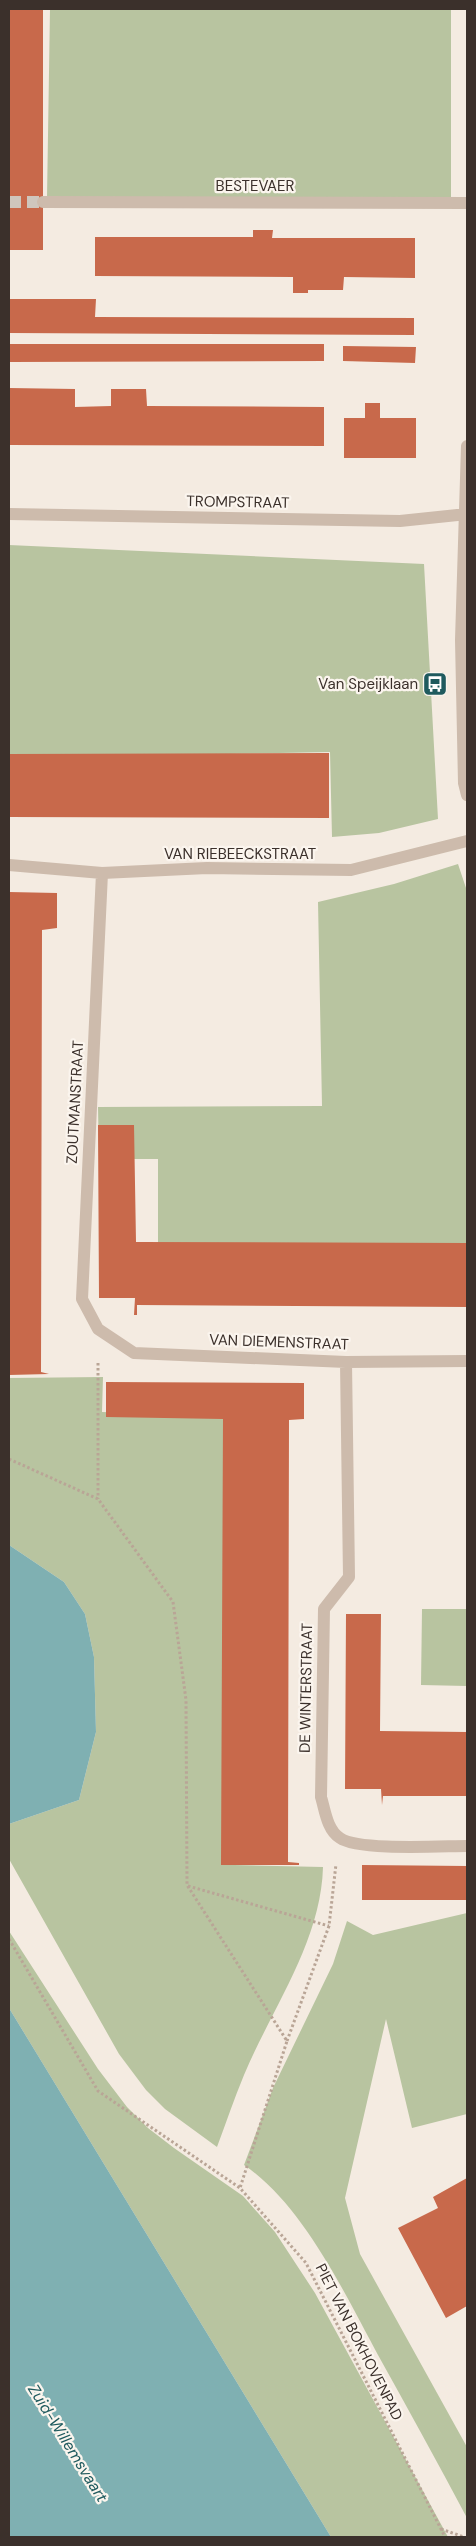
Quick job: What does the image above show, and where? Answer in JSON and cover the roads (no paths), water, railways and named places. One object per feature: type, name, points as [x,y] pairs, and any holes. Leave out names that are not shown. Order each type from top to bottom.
[{"type":"street","name":"BESTEVAER","points":[[44,202],[467,204]]},
{"type":"street","points":[[467,446],[461,690],[464,782],[467,795]]},
{"type":"street","name":"TROMPSTRAAT","points":[[9,514],[400,521],[466,514]]},
{"type":"street","name":"VAN RIEBEECKSTRAAT","points":[[9,865],[102,873],[207,868],[351,870],[467,841]]},
{"type":"street","name":"ZOUTMANSTRAAT","points":[[98,1328],[82,1299],[102,873]]},
{"type":"street","name":"VAN DIEMENSTRAAT","points":[[98,1328],[134,1353],[346,1362],[467,1360]]},
{"type":"street","name":"DE WINTERSTRAAT","points":[[346,1362],[349,1577],[324,1609],[321,1797],[328,1823],[340,1838],[361,1845],[467,1846]]},
{"type":"water","points":[[9,1545],[64,1582],[85,1614],[94,1657],[96,1732],[79,1800],[9,1824]]},
{"type":"water","name":"Zuid-Willemsvaart","points":[[9,2008],[331,2537],[9,2537]]},
{"type":"tunnel","points":[[9,202],[43,202]]},
{"type":"place","name":"Van Speijklaan","points":[[435,684]]}]
